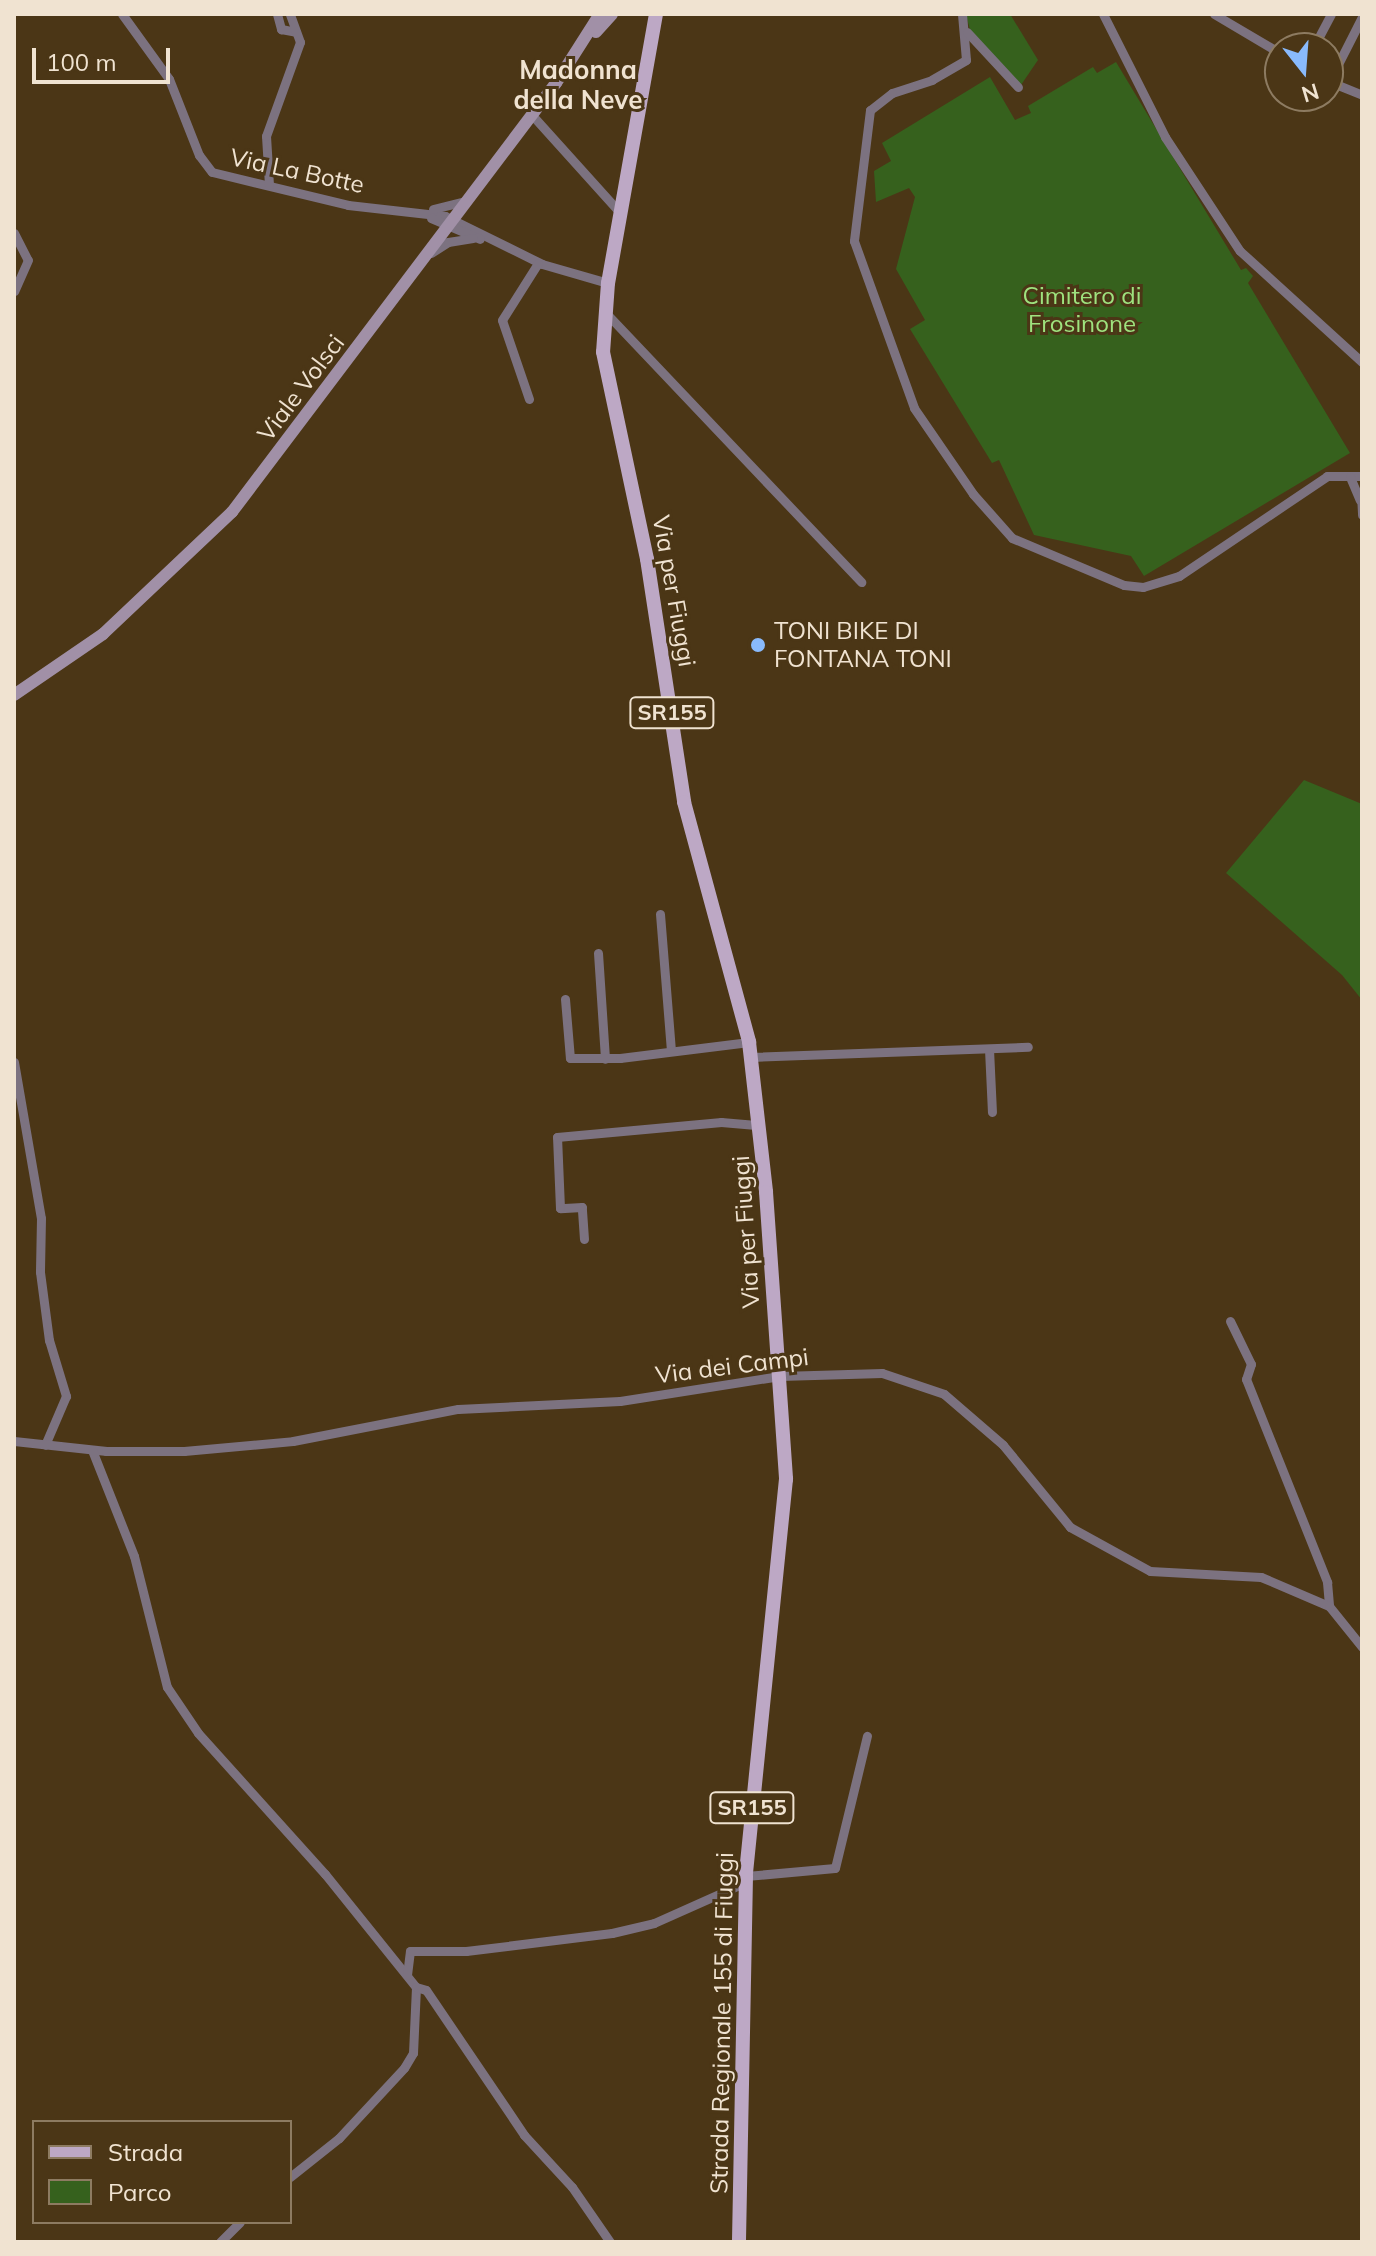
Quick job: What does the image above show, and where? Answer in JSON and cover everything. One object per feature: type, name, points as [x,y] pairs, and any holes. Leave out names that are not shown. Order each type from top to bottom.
[{"type":"main road","name":"Viale Volsci","points":[[14,695],[103,634],[232,512],[532,115],[600,14]]},
{"type":"main road","name":"Viale Volsci","points":[[573,58],[612,14]]},
{"type":"main road","name":"Via per Fiuggi","points":[[647,14],[648,50]]},
{"type":"main road","name":"Via per Fiuggi","points":[[656,14],[608,283],[607,386],[647,559],[684,802],[749,1042],[780,1376]]},
{"type":"main road","name":"Strada Regionale 155 di Fiuggi","points":[[739,2242],[746,1879],[786,1479],[780,1376]]},
{"type":"street","name":"Via La Botte","points":[[122,14],[169,79],[205,165],[224,176],[348,205],[413,211]]},
{"type":"street","points":[[277,14],[281,29],[296,32]]},
{"type":"street","points":[[269,185],[266,136],[300,42],[290,14]]},
{"type":"street","points":[[962,14],[968,52],[958,67],[892,93],[870,110],[854,241],[914,408],[973,494],[1012,538],[1124,585],[1143,587],[1179,576],[1327,476],[1362,476]]},
{"type":"street","points":[[1103,14],[1165,137],[1240,251],[1362,362]]},
{"type":"street","points":[[1214,14],[1264,44]]},
{"type":"street","points":[[1321,32],[1331,14]]},
{"type":"street","points":[[1344,52],[1362,17]]},
{"type":"street","points":[[967,32],[1018,87]]},
{"type":"street","points":[[532,115],[621,214]]},
{"type":"street","points":[[413,211],[469,200],[465,214],[469,227]]},
{"type":"street","points":[[413,211],[469,227],[538,263],[608,283]]},
{"type":"street","points":[[413,211],[452,223],[476,238]]},
{"type":"street","points":[[425,215],[433,228],[428,255]]},
{"type":"street","points":[[14,233],[28,260],[14,291]]},
{"type":"street","points":[[428,255],[448,242],[476,238],[493,241]]},
{"type":"street","points":[[529,399],[502,320],[538,263]]},
{"type":"street","points":[[606,313],[861,582]]},
{"type":"street","points":[[1350,477],[1361,495],[1362,515]]},
{"type":"street","points":[[660,914],[671,1051]]},
{"type":"street","points":[[598,953],[605,1059]]},
{"type":"street","points":[[565,999],[570,1058],[605,1059],[749,1042]]},
{"type":"street","points":[[751,1057],[1028,1047]]},
{"type":"street","points":[[989,1049],[992,1112]]},
{"type":"street","points":[[14,1062],[39,1205],[49,1340],[66,1396],[45,1445]]},
{"type":"street","points":[[584,1239],[582,1207],[560,1208],[557,1137],[721,1122],[759,1125]]},
{"type":"street","points":[[1230,1321],[1251,1364],[1246,1379],[1323,1571],[1329,1606]]},
{"type":"street","name":"Via dei Campi","points":[[14,1441],[92,1450],[184,1451],[293,1441],[458,1409],[620,1401],[780,1376],[882,1373],[944,1394],[1003,1445],[1070,1527],[1150,1571],[1261,1577],[1329,1606],[1362,1647]]},
{"type":"street","points":[[92,1450],[134,1556],[167,1687],[198,1733],[325,1874],[416,1987],[426,1990],[524,2135],[572,2187],[610,2242]]},
{"type":"street","points":[[407,1975],[410,1951],[466,1951],[608,1934],[654,1923],[746,1879],[835,1868],[867,1736]]},
{"type":"street","points":[[292,2175],[339,2138],[404,2068],[413,2053],[416,1987]]},
{"type":"street","points":[[220,2242],[238,2224]]},
{"type":"green space","points":[[966,14],[1010,14],[1038,60],[1021,85],[970,30]]},
{"type":"green space","name":"Cimitero di Frosinone","points":[[1116,62],[1241,270],[1246,268],[1253,276],[1248,283],[1350,453],[1144,576],[1131,556],[1034,535],[999,460],[992,463],[910,329],[925,320],[896,269],[915,197],[909,188],[876,202],[874,171],[891,161],[882,143],[990,77],[1015,120],[1031,113],[1028,106],[1093,67],[1097,73]]},
{"type":"green space","points":[[1304,780],[1362,804],[1362,1000],[1342,975],[1226,873]]},
{"type":"place","name":"TONI BIKE DI FONTANA TONI","points":[[758,645]]},
{"type":"district","name":"Madonna della Neve","points":[[578,85]]}]
